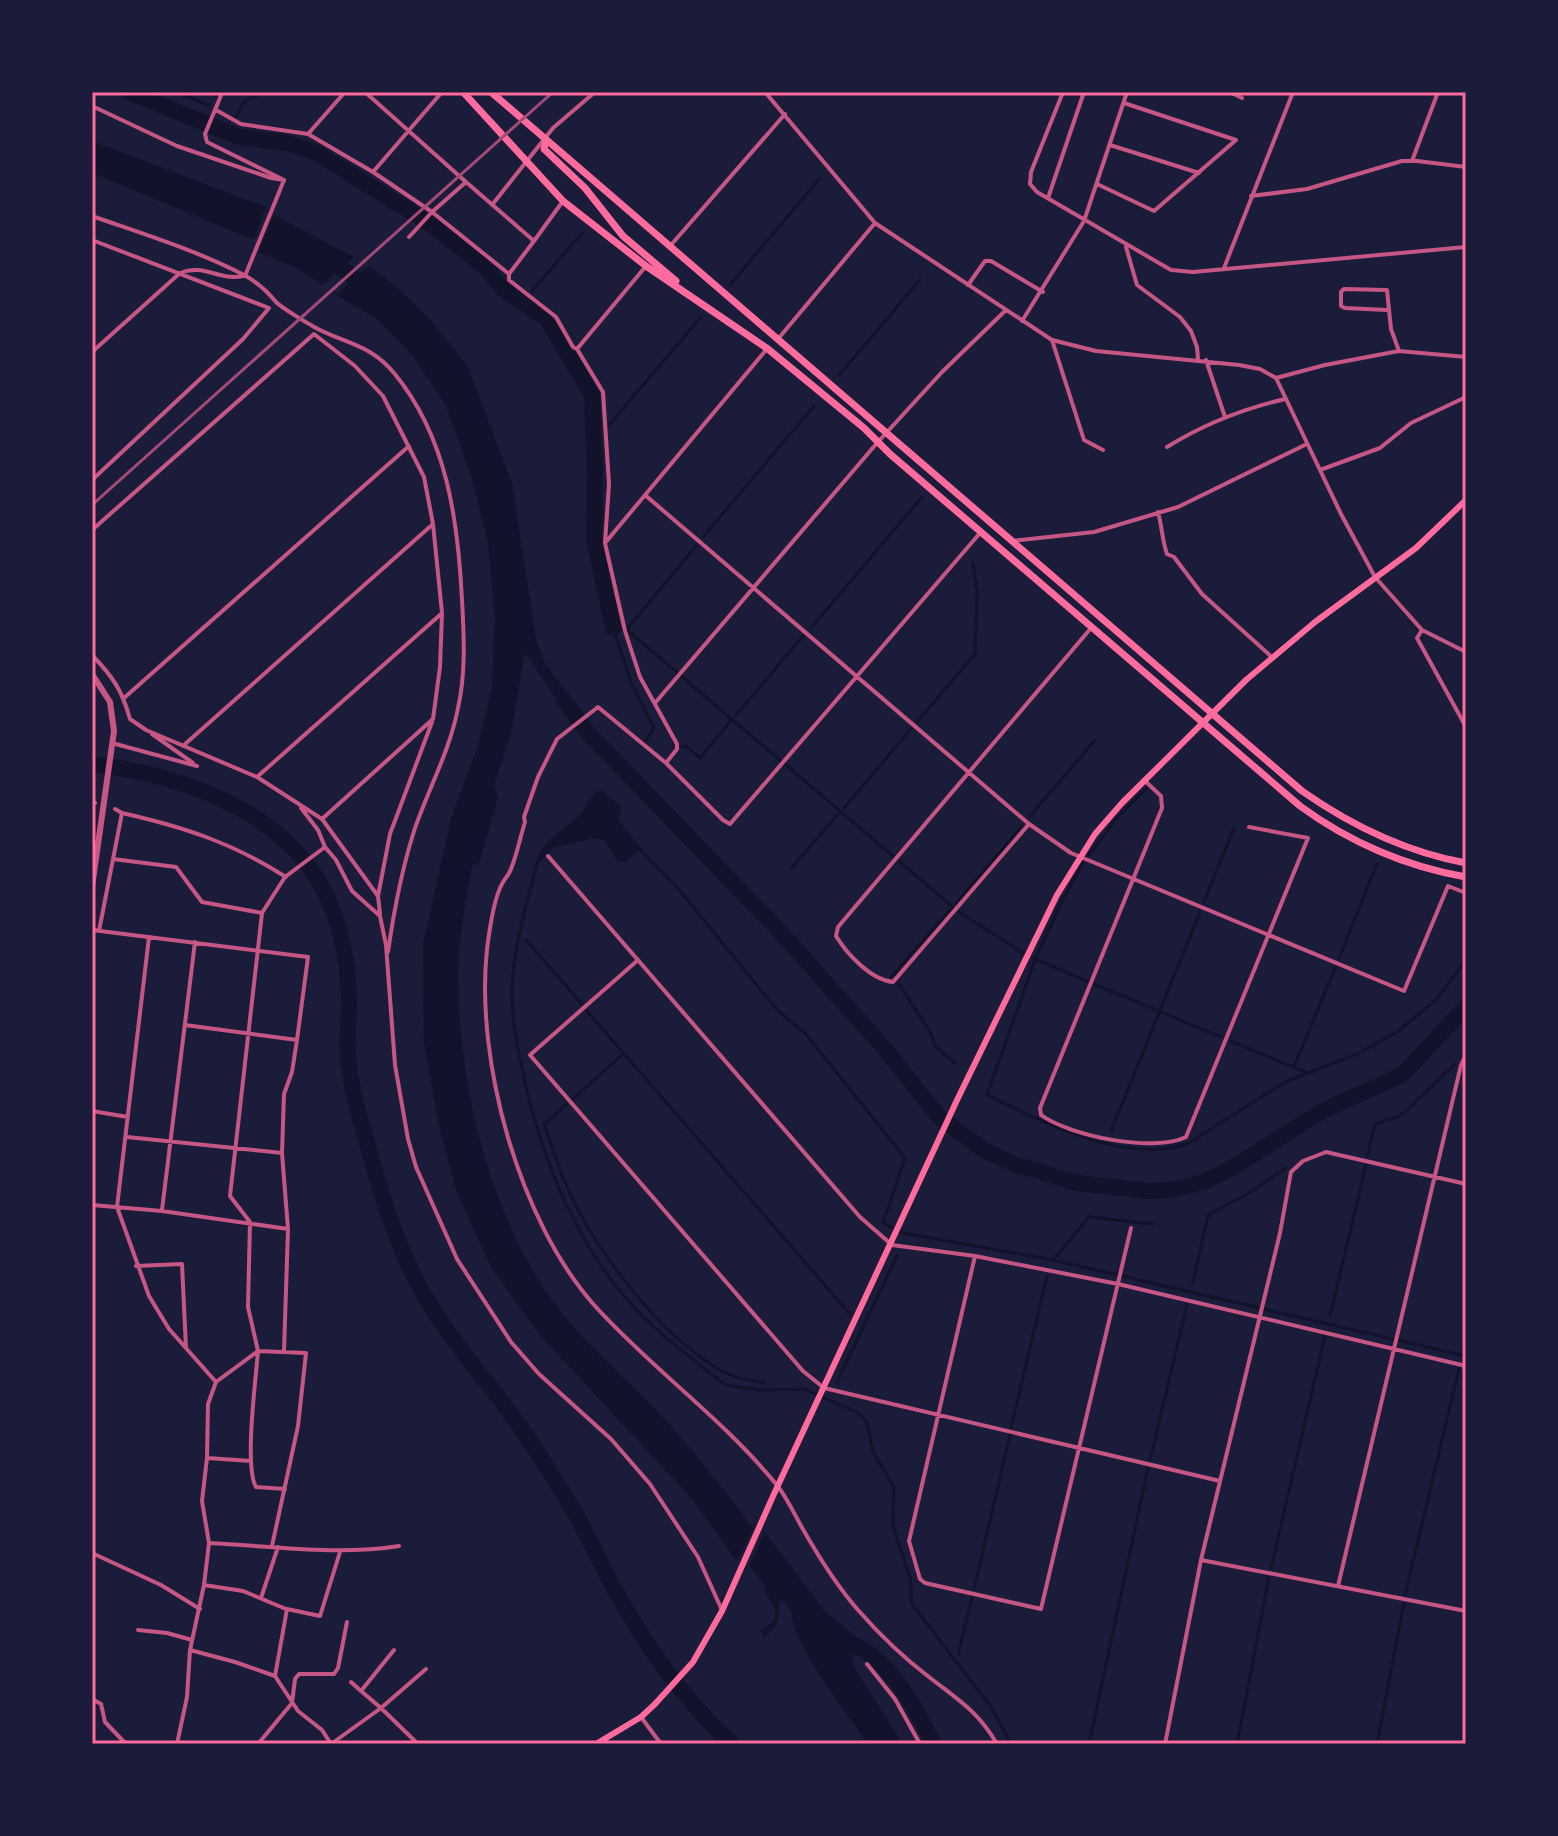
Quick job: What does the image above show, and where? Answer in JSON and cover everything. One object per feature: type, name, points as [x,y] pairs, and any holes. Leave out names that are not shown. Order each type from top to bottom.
[{"type":"main road","points":[[463,92],[563,201],[646,266],[768,349],[864,428],[877,443],[1273,785],[1331,827],[1408,863],[1466,877]]},
{"type":"main road","points":[[491,92],[1302,791],[1348,820],[1399,844],[1466,863]]},
{"type":"main road","points":[[546,140],[544,149],[554,162],[585,188],[623,236],[668,272],[682,289]]},
{"type":"main road","points":[[596,1744],[641,1717],[655,1704],[693,1662],[722,1611],[957,1101],[1057,895],[1079,857],[1109,817],[1246,680],[1315,622],[1416,548],[1466,500]]},
{"type":"street","points":[[211,92],[231,92]]},
{"type":"street","points":[[308,134],[345,92]]},
{"type":"street","points":[[365,92],[534,241]]},
{"type":"street","points":[[373,172],[442,92]]},
{"type":"street","points":[[492,205],[553,128],[595,92]]},
{"type":"street","points":[[765,92],[875,223],[1052,340],[1096,351],[1198,359],[1260,369],[1276,378],[1375,577],[1422,630],[1466,652]]},
{"type":"street","points":[[1063,92],[1031,172],[1030,184],[1037,192],[1126,247],[1171,270],[1193,272],[1466,247]]},
{"type":"street","points":[[1048,198],[1084,92]]},
{"type":"street","points":[[1022,321],[1043,292],[1084,221],[1127,92]]},
{"type":"street","points":[[1230,92],[1242,98]]},
{"type":"street","points":[[1224,268],[1293,92]]},
{"type":"street","points":[[1412,161],[1438,92]]},
{"type":"street","points":[[222,93],[205,134],[207,142],[284,180]]},
{"type":"street","points":[[1097,184],[1154,211],[1236,140],[1124,103]]},
{"type":"street","points":[[92,106],[177,146],[284,180]]},
{"type":"street","points":[[215,112],[241,124],[308,134],[373,172],[432,212],[509,274]]},
{"type":"street","points":[[669,247],[785,114]]},
{"type":"street","points":[[1110,145],[1199,173]]},
{"type":"street","points":[[1251,196],[1307,189],[1402,161],[1466,167]]},
{"type":"street","points":[[245,276],[284,180]]},
{"type":"street","points":[[409,237],[466,182]]},
{"type":"street","points":[[563,201],[509,274],[509,280],[556,317],[603,392],[609,484],[605,543],[640,677],[677,744],[677,749],[666,763]]},
{"type":"street","points":[[92,216],[245,276],[273,296],[278,304],[316,331],[355,366],[383,396],[424,477],[433,524],[442,613],[440,667],[433,719],[390,834],[378,896],[387,958],[395,1065],[408,1139],[416,1167],[457,1259],[511,1342],[539,1374],[611,1439],[650,1484],[698,1557],[722,1611]]},
{"type":"street","points":[[778,339],[875,223]]},
{"type":"street","points":[[92,240],[269,308]]},
{"type":"street","points":[[1126,247],[1137,285],[1180,317],[1191,331],[1198,359]]},
{"type":"street","points":[[968,285],[985,261],[991,261],[1043,292]]},
{"type":"street","points":[[577,349],[646,266]]},
{"type":"street","points":[[92,352],[180,273],[193,268],[230,278],[245,276]]},
{"type":"street","points":[[1387,310],[1345,308],[1341,306],[1341,292],[1344,289],[1387,290],[1387,310],[1399,351]]},
{"type":"street","points":[[92,480],[243,339],[269,308],[278,304]]},
{"type":"street","points":[[655,703],[877,443],[942,372],[1006,310]]},
{"type":"street","points":[[92,530],[316,331]]},
{"type":"street","points":[[316,331],[367,348],[393,372],[423,417],[443,465],[459,536],[465,640],[459,707],[415,828],[395,901],[387,958]]},
{"type":"street","points":[[1052,340],[1084,440],[1103,450]]},
{"type":"street","points":[[605,543],[768,349]]},
{"type":"street","points":[[1276,378],[1351,359],[1399,351],[1466,357]]},
{"type":"street","points":[[1206,360],[1225,417]]},
{"type":"street","points":[[1320,470],[1380,448],[1411,423],[1466,397]]},
{"type":"street","points":[[1167,447],[1197,428],[1285,399]]},
{"type":"street","points":[[1010,541],[1094,532],[1158,512],[1191,501],[1307,444]]},
{"type":"street","points":[[124,698],[409,446]]},
{"type":"street","points":[[645,495],[1029,824],[1079,857],[1404,991],[1448,886],[1466,893]]},
{"type":"street","points":[[1158,512],[1167,554],[1174,557],[1202,594],[1273,659]]},
{"type":"street","points":[[184,745],[433,524]]},
{"type":"street","points":[[981,532],[730,824],[666,763],[598,707],[557,739],[538,777],[510,872],[500,886],[487,948],[486,1000],[492,1064],[505,1127],[525,1188],[555,1247],[592,1303],[637,1351],[690,1395],[778,1486],[826,1569],[858,1610],[917,1667],[977,1715],[997,1744]]},
{"type":"street","points":[[257,777],[442,613]]},
{"type":"street","points":[[1029,824],[897,979],[888,982],[858,962],[840,943],[836,931],[1091,628]]},
{"type":"street","points":[[1422,630],[1417,638],[1466,727]]},
{"type":"street","points":[[92,655],[113,676],[130,719],[197,766],[112,745]]},
{"type":"street","points":[[92,674],[110,702],[114,731],[92,887]]},
{"type":"street","points":[[322,819],[433,719]]},
{"type":"street","points":[[146,730],[257,777],[322,819],[378,896]]},
{"type":"street","points":[[1144,780],[1163,801],[1134,880],[1040,1108],[1041,1115],[1047,1120],[1083,1132],[1144,1145],[1174,1143],[1186,1137],[1308,838],[1249,827]]},
{"type":"street","points":[[298,803],[318,830],[324,847],[336,860],[352,891],[380,916]]},
{"type":"street","points":[[115,809],[214,838],[286,877]]},
{"type":"street","points":[[99,931],[122,813]]},
{"type":"street","points":[[286,1489],[256,1487],[253,1483],[251,1461],[258,1351],[248,1307],[250,1222],[230,1196],[262,913],[286,877],[324,847]]},
{"type":"street","points":[[548,856],[860,1217],[893,1242],[1118,1282],[1466,1366]]},
{"type":"street","points":[[113,859],[176,867],[202,902],[262,913]]},
{"type":"street","points":[[92,930],[308,957],[292,1072],[284,1094],[282,1153],[288,1229],[284,1351]]},
{"type":"street","points":[[149,937],[117,1207],[149,1296],[186,1350],[216,1382]]},
{"type":"street","points":[[162,1211],[195,942]]},
{"type":"street","points":[[638,960],[530,1055],[803,1371],[823,1389],[1220,1481]]},
{"type":"street","points":[[185,1025],[297,1040]]},
{"type":"street","points":[[1338,1586],[1433,1177],[1466,1055]]},
{"type":"street","points":[[92,1111],[128,1117]]},
{"type":"street","points":[[127,1137],[282,1153]]},
{"type":"street","points":[[1165,1744],[1201,1560],[1291,1172],[1318,1153],[1326,1152],[1466,1184]]},
{"type":"street","points":[[92,1205],[162,1211],[288,1229]]},
{"type":"street","points":[[975,1256],[909,1541],[920,1579],[925,1583],[1041,1609],[1131,1228]]},
{"type":"street","points":[[136,1266],[182,1264],[186,1350]]},
{"type":"street","points":[[177,1744],[187,1697],[190,1650],[200,1609],[209,1543],[202,1501],[208,1404],[216,1382],[258,1351],[306,1353],[314,1348]]},
{"type":"street","points":[[260,1599],[275,1547],[298,1426],[306,1353]]},
{"type":"street","points":[[207,1458],[251,1461]]},
{"type":"street","points":[[209,1543],[340,1552],[399,1546]]},
{"type":"street","points":[[204,1585],[243,1591],[287,1609],[320,1616],[340,1552]]},
{"type":"street","points":[[92,1553],[161,1585],[200,1609]]},
{"type":"street","points":[[1201,1560],[1466,1611]]},
{"type":"street","points":[[275,1676],[287,1609]]},
{"type":"street","points":[[258,1744],[292,1703],[295,1679],[299,1674],[334,1674],[338,1668],[347,1622]]},
{"type":"street","points":[[138,1630],[192,1640]]},
{"type":"street","points":[[190,1650],[275,1676],[298,1711],[322,1730],[331,1744],[381,1708],[426,1669]]},
{"type":"street","points":[[361,1691],[394,1650]]},
{"type":"street","points":[[867,1664],[895,1699],[920,1744]]},
{"type":"street","points":[[351,1682],[418,1744]]},
{"type":"street","points":[[92,1699],[101,1704],[105,1722],[126,1744]]},
{"type":"street","points":[[641,1717],[661,1744]]},
{"type":"shaded area","points":[[92,141],[266,207],[254,240],[92,173]]},
{"type":"shaded area","points":[[274,215],[354,257],[322,285],[297,268],[258,252]]},
{"type":"shaded area","points":[[369,266],[397,287],[432,321],[468,367],[512,483],[536,640],[545,663],[582,714],[572,722],[525,652],[512,730],[494,785],[498,798],[479,863],[472,866],[459,948],[459,1016],[471,1100],[481,1142],[509,1224],[549,1296],[589,1343],[673,1429],[753,1528],[737,1562],[693,1500],[539,1334],[491,1267],[457,1193],[439,1126],[424,1042],[423,944],[451,819],[478,746],[492,688],[495,617],[488,542],[472,479],[446,405],[413,356],[374,317],[336,295]]},
{"type":"shaded area","points":[[600,790],[622,807],[618,820],[641,848],[624,863],[619,863],[604,840],[594,838],[552,848],[541,861],[537,858],[546,845],[579,815]]},
{"type":"shaded area","points":[[765,1532],[823,1609],[872,1651],[868,1656],[850,1648],[854,1667],[903,1744],[868,1744],[810,1658],[793,1624],[792,1611],[783,1600],[779,1601],[775,1626],[764,1637],[760,1630],[774,1621],[775,1610],[766,1595],[764,1584],[749,1566]]},
{"type":"waterway","points":[[129,92],[239,137],[288,143],[315,152],[429,223],[485,267],[503,289],[547,319],[592,395],[594,539],[613,628]]},
{"type":"waterway","points":[[176,92],[209,105]]},
{"type":"waterway","points":[[236,117],[243,103],[262,92]]},
{"type":"waterway","points":[[730,285],[820,178]]},
{"type":"waterway","points":[[532,291],[582,233]]},
{"type":"waterway","points":[[324,257],[371,289]]},
{"type":"waterway","points":[[839,375],[920,280]]},
{"type":"waterway","points":[[523,302],[526,299]]},
{"type":"waterway","points":[[609,425],[701,317]]},
{"type":"waterway","points":[[703,537],[814,406]]},
{"type":"waterway","points":[[593,425],[600,426]]},
{"type":"waterway","points":[[810,629],[922,497]]},
{"type":"waterway","points":[[627,629],[696,546]]},
{"type":"waterway","points":[[917,722],[975,654],[977,592],[973,562]]},
{"type":"waterway","points":[[644,743],[654,728],[632,685],[613,628],[627,630],[953,907]]},
{"type":"waterway","points":[[736,715],[803,636]]},
{"type":"waterway","points":[[564,700],[588,733],[775,926],[885,1049],[939,1117],[984,1150],[1014,1164],[1077,1183],[1150,1191],[1177,1189],[1206,1181],[1322,1111],[1402,1075],[1466,1007]]},
{"type":"waterway","points":[[682,747],[686,746],[700,758],[732,719]]},
{"type":"waterway","points":[[844,808],[911,729]]},
{"type":"waterway","points":[[1030,816],[1095,740]]},
{"type":"waterway","points":[[92,764],[158,776],[222,799],[278,834],[321,885],[339,928],[345,959],[349,1006],[347,1049],[354,1095],[381,1191],[408,1264],[437,1315],[549,1470],[651,1650],[697,1708],[732,1744]]},
{"type":"waterway","points":[[1089,855],[1116,819],[1147,788]]},
{"type":"waterway","points":[[791,869],[838,814]]},
{"type":"waterway","points":[[956,904],[1022,826]]},
{"type":"waterway","points":[[1204,902],[1234,828]]},
{"type":"waterway","points":[[639,848],[681,892],[778,1011],[805,1033],[905,1158],[883,1223],[903,1233],[1053,1260],[1466,1356]]},
{"type":"waterway","points":[[541,858],[537,863],[515,956],[513,1015],[522,1069],[537,1127],[547,1159],[574,1220],[609,1277],[630,1303],[662,1334],[720,1381],[759,1390],[805,1389],[858,1413],[867,1422],[873,1452],[894,1487],[893,1526],[910,1577],[912,1604],[991,1707],[1011,1744]]},
{"type":"waterway","points":[[1083,863],[1035,960],[987,1095],[1058,1128],[1111,1145],[1163,1149],[1187,1144],[1285,1082],[1357,1054],[1397,1032],[1436,1000],[1466,960]]},
{"type":"waterway","points":[[1339,958],[1377,864]]},
{"type":"waterway","points":[[891,977],[951,909]]},
{"type":"waterway","points":[[959,912],[1023,953]]},
{"type":"waterway","points":[[1111,1131],[1200,912]]},
{"type":"waterway","points":[[526,940],[582,1004]]},
{"type":"waterway","points":[[1033,958],[1089,982]]},
{"type":"waterway","points":[[1294,1067],[1335,968]]},
{"type":"waterway","points":[[898,983],[929,1030],[936,1047],[955,1063]]},
{"type":"waterway","points":[[1094,984],[1221,1037]]},
{"type":"waterway","points":[[587,1011],[850,1314]]},
{"type":"waterway","points":[[1230,1041],[1308,1073]]},
{"type":"waterway","points":[[573,1099],[624,1053]]},
{"type":"waterway","points":[[1367,1157],[1375,1124],[1406,1111],[1455,1064]]},
{"type":"waterway","points":[[567,1104],[544,1124],[577,1207],[611,1262],[653,1314],[700,1357],[729,1374],[765,1383]]},
{"type":"waterway","points":[[1330,1316],[1366,1165]]},
{"type":"waterway","points":[[1193,1283],[1208,1215],[1251,1192],[1286,1168]]},
{"type":"waterway","points":[[1053,1260],[1089,1217],[1153,1224]]},
{"type":"waterway","points":[[837,1382],[897,1256]]},
{"type":"waterway","points":[[1011,1428],[1047,1276]]},
{"type":"waterway","points":[[1150,1460],[1187,1305]]},
{"type":"waterway","points":[[1271,1568],[1325,1336]]},
{"type":"waterway","points":[[1464,1349],[1466,1340]]},
{"type":"waterway","points":[[1405,1595],[1459,1369]]},
{"type":"waterway","points":[[974,1589],[1010,1435]]},
{"type":"waterway","points":[[1089,1744],[1148,1468]]},
{"type":"waterway","points":[[1237,1744],[1269,1577]]},
{"type":"waterway","points":[[958,1655],[972,1597]]},
{"type":"waterway","points":[[1377,1744],[1404,1603]]},
{"type":"waterway","points":[[851,1643],[890,1673],[934,1744]]},
{"type":"railway","points":[[92,505],[553,92]]}]
